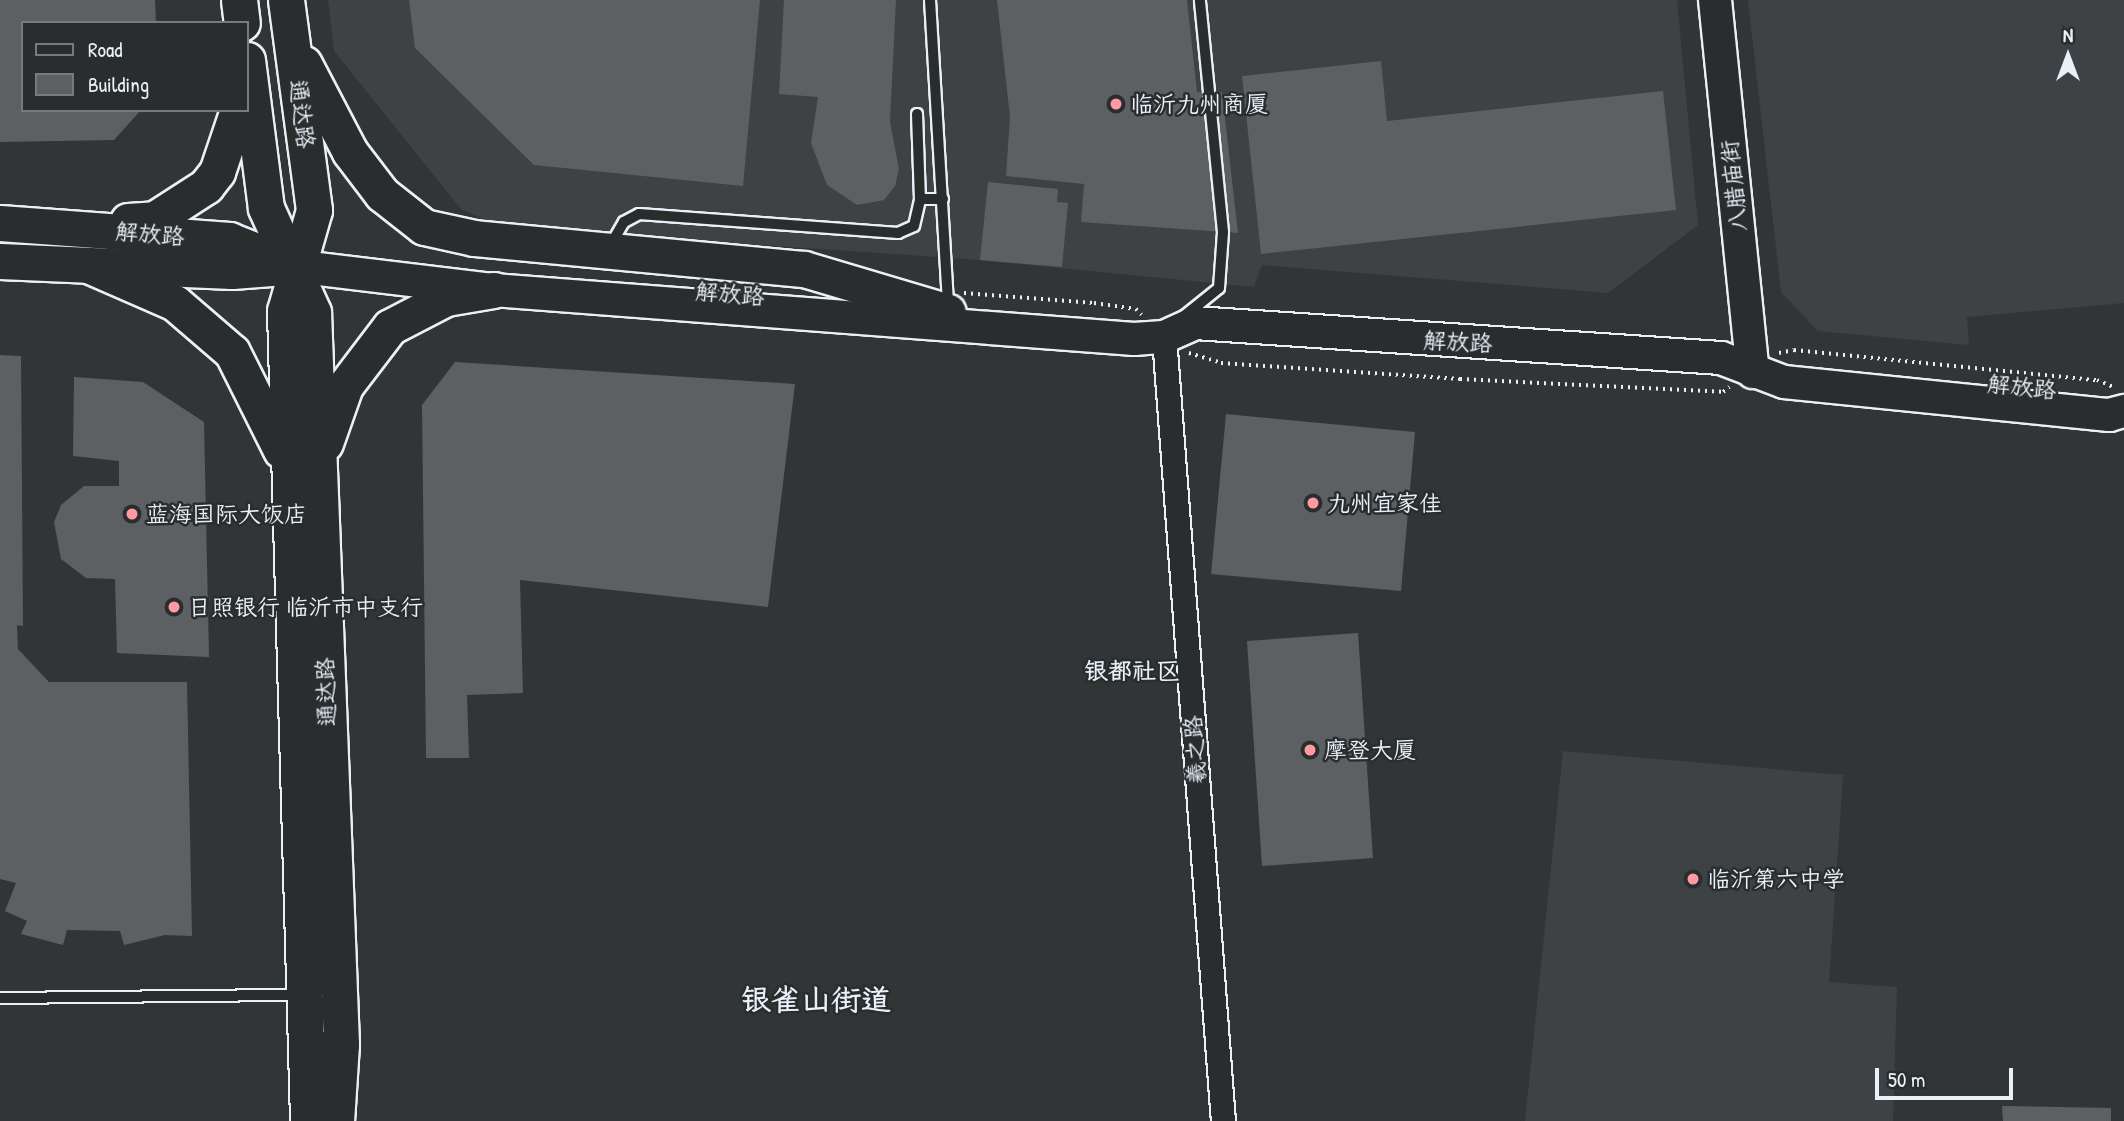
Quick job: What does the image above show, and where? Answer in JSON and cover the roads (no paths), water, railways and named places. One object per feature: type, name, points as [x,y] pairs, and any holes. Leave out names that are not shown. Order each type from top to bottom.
[{"type":"main road","name":"通达路","points":[[286,0],[314,210],[294,266]]},
{"type":"main road","name":"八腊庙街","points":[[1715,0],[1753,372]]},
{"type":"main road","points":[[292,42],[350,152],[382,194],[424,227],[474,238],[804,269],[948,302]]},
{"type":"main road","name":"通达路","points":[[248,68],[266,208],[313,312],[303,470],[301,995],[308,1121]]},
{"type":"main road","points":[[81,229],[155,219],[180,208],[217,172],[236,112]]},
{"type":"main road","name":"解放路","points":[[0,223],[229,240],[294,266],[493,290],[1164,337],[1195,323],[1721,358],[1784,382],[2109,415],[2124,411]]},
{"type":"main road","name":"解放路","points":[[0,261],[232,271],[363,264],[948,302],[1135,327],[1164,337]]},
{"type":"main road","points":[[88,265],[175,303],[232,352],[269,418],[303,470]]},
{"type":"main road","points":[[303,470],[345,386],[390,327],[446,298],[493,290]]},
{"type":"main road","name":"解放路","points":[[1753,372],[1783,362],[2111,397],[2124,404]]},
{"type":"main road","name":"通达路","points":[[303,470],[341,1044],[336,1121]]},
{"type":"street","name":"羲之路","points":[[1164,337],[1223,1121]]},
{"type":"lane","points":[[930,0],[948,302]]},
{"type":"lane","points":[[1164,337],[1219,288],[1223,233],[1200,0]]},
{"type":"lane","points":[[607,250],[624,222],[639,214],[898,233],[914,226],[920,199],[917,114]]},
{"type":"lane","points":[[920,199],[943,199]]},
{"type":"lane","points":[[0,998],[301,995]]},
{"type":"place","name":"临沂九州商厦","points":[[1116,104]]},
{"type":"place","name":"九州宜家佳","points":[[1313,503]]},
{"type":"place","name":"蓝海国际大饭店","points":[[132,514]]},
{"type":"place","name":"日照银行 临沂市中支行","points":[[174,607]]},
{"type":"place","name":"摩登大厦","points":[[1310,750]]},
{"type":"place","name":"临沂第六中学","points":[[1693,879]]},
{"type":"district","name":"银都社区","points":[[1132,671]]},
{"type":"district","name":"银雀山街道","points":[[816,999]]}]
